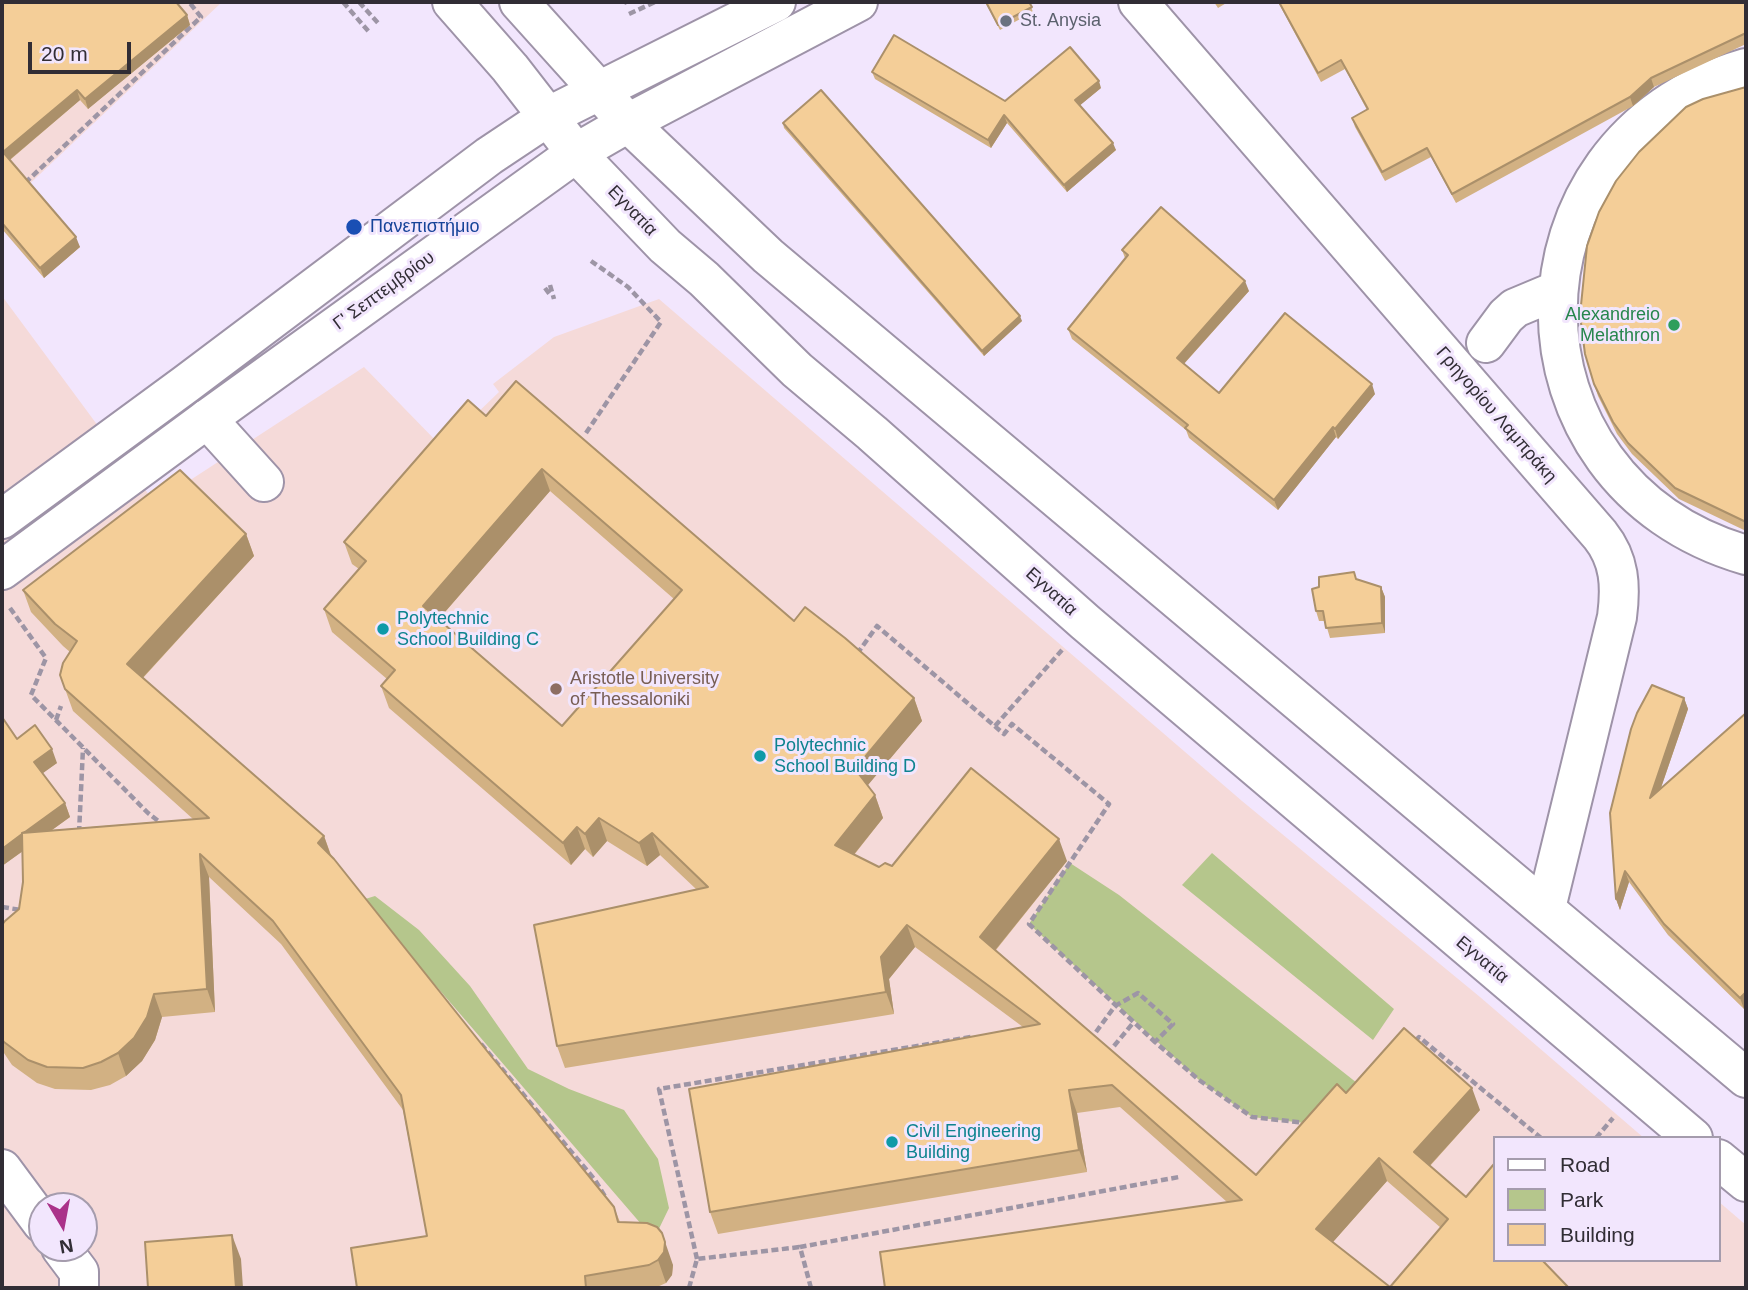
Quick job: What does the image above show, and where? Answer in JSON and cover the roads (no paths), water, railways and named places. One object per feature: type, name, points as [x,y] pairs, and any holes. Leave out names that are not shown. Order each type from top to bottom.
[{"type":"main road","name":"Εγνατία","points":[[453,2],[549,116],[576,153],[665,246],[704,279],[797,370],[1085,622],[1691,1136]]},
{"type":"main road","points":[[519,2],[628,123],[768,256],[1746,1078]]},
{"type":"main road","points":[[2,519],[489,156],[549,116],[776,2]]},
{"type":"main road","name":"Γ' Σεπτεμβρίου","points":[[2,570],[576,153],[859,2]]},
{"type":"main road","name":"Γρηγορίου Λαμπράκη","points":[[1138,2],[1600,535],[1611,551],[1619,580],[1617,617],[1546,908]]},
{"type":"main road","points":[[1746,68],[1680,96],[1658,110],[1619,146],[1589,189],[1578,213],[1568,238],[1558,290],[1558,334],[1566,378],[1583,422],[1604,457],[1633,491],[1667,519],[1705,541],[1746,555]]},
{"type":"main road","points":[[1486,343],[1506,316],[1516,308],[1558,290]]},
{"type":"main road","points":[[207,419],[264,482]]},
{"type":"main road","points":[[1720,1161],[1746,1182]]},
{"type":"main road","points":[[2,1168],[28,1204]]},
{"type":"main road","points":[[72,1262],[79,1272],[79,1288]]},
{"type":"place","name":"St. Anysia","points":[[1006,21]]},
{"type":"place","name":"Πανεπιστήμιο","points":[[354,227]]},
{"type":"place","name":"Alexandreio Melathron","points":[[1674,325]]},
{"type":"place","name":"Polytechnic School Building C","points":[[383,629]]},
{"type":"place","name":"Aristotle University of Thessaloniki","points":[[556,689]]},
{"type":"place","name":"Polytechnic School Building D","points":[[760,756]]},
{"type":"place","name":"Civil Engineering Building","points":[[892,1142]]}]
